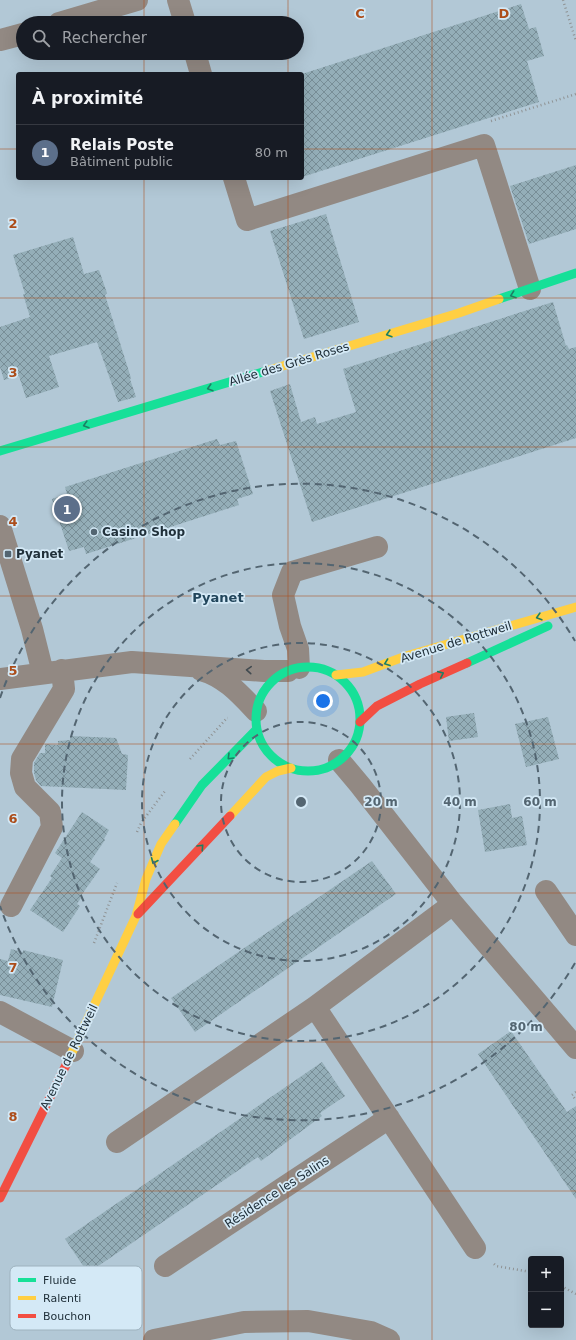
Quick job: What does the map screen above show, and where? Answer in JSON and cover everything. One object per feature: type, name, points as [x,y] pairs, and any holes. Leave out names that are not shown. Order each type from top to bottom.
[{"type":"main road","name":"Allée des Grès Roses","points":[[0,451],[458,313],[576,273]]},
{"type":"main road","name":"Avenue de Rottweil","points":[[336,675],[363,672],[406,656],[576,607]]},
{"type":"main road","name":"Avenue de Rottweil","points":[[360,722],[377,706],[420,684],[576,614]]},
{"type":"main road","points":[[304,667],[320,668],[336,675],[348,686],[357,700],[360,722],[358,733],[351,748],[340,760],[325,768],[307,771],[291,768],[274,759],[263,745],[257,720],[262,694],[273,681],[293,670],[304,667]]},
{"type":"main road","name":"Avenue de Rottweil","points":[[0,1198],[73,1051],[136,916],[146,879],[161,844],[202,785],[257,720]]},
{"type":"main road","name":"Avenue de Rottweil","points":[[136,916],[266,777],[278,771],[291,768]]},
{"type":"street","points":[[82,16],[136,0]]},
{"type":"street","points":[[178,0],[184,16]]},
{"type":"street","points":[[0,40],[16,36]]},
{"type":"street","points":[[197,60],[200,72]]},
{"type":"street","points":[[235,180],[247,220],[484,146],[530,289]]},
{"type":"street","points":[[0,526],[32,629],[52,672],[64,689],[22,759],[21,773],[25,787],[50,812],[52,827],[11,906]]},
{"type":"street","points":[[0,679],[132,662],[183,664],[264,671],[293,670],[298,650],[290,626],[283,595],[292,572],[377,548]]},
{"type":"street","points":[[183,664],[206,671],[226,681],[257,720]]},
{"type":"street","points":[[340,760],[453,904],[576,1048]]},
{"type":"street","points":[[546,891],[576,935]]},
{"type":"street","points":[[117,1142],[315,1007],[453,904]]},
{"type":"street","points":[[315,1007],[475,1248]]},
{"type":"street","points":[[0,1012],[73,1051]]},
{"type":"street","name":"Résidence les Salins","points":[[165,1266],[389,1118]]},
{"type":"street","points":[[154,1340],[244,1322],[308,1321],[371,1332],[389,1340]]},
{"type":"path","points":[[563,0],[576,40]]},
{"type":"path","points":[[484,146],[478,125],[576,94]]},
{"type":"path","points":[[576,1092],[572,1095],[576,1100]]},
{"type":"path","points":[[475,1248],[496,1266],[528,1271]]},
{"type":"path","points":[[564,1288],[576,1294]]},
{"type":"building","points":[[521,4],[529,29],[536,27],[544,56],[527,61],[539,102],[304,176],[304,73]]},
{"type":"building","points":[[576,165],[576,229],[529,244],[510,186]]},
{"type":"building","points":[[326,214],[359,322],[304,339],[270,231]]},
{"type":"building","points":[[73,237],[84,274],[99,270],[107,293],[105,295],[136,397],[118,402],[97,342],[49,356],[59,387],[26,398],[19,376],[4,380],[0,367],[0,327],[30,317],[23,294],[25,294],[13,255]]},
{"type":"building","points":[[553,302],[566,346],[567,345],[569,349],[576,347],[576,438],[312,522],[270,391],[290,384],[301,422],[315,417],[317,424],[356,412],[343,369]]},
{"type":"building","points":[[217,439],[220,445],[236,441],[253,494],[237,499],[239,505],[86,554],[84,547],[69,551],[52,499],[67,494],[65,487]]},
{"type":"building","points":[[474,713],[478,737],[449,741],[446,717]]},
{"type":"building","points":[[548,717],[559,759],[526,767],[515,724]]},
{"type":"building","points":[[70,736],[116,738],[122,754],[128,755],[126,790],[41,786],[36,780],[34,763],[40,753],[45,753],[45,744],[58,745],[58,741],[70,740]]},
{"type":"building","points":[[510,804],[512,818],[522,816],[527,845],[485,852],[478,810]]},
{"type":"building","points":[[82,812],[109,830],[104,839],[105,840],[90,862],[100,869],[80,897],[81,898],[77,904],[80,906],[63,932],[30,910],[52,878],[50,876],[62,858],[55,853]]},
{"type":"building","points":[[372,861],[396,894],[195,1032],[171,998]]},
{"type":"building","points":[[11,949],[23,952],[23,950],[63,960],[52,1007],[0,995],[0,959],[8,961]]},
{"type":"building","points":[[511,1031],[567,1112],[576,1106],[576,1199],[478,1054]]},
{"type":"building","points":[[322,1062],[345,1096],[320,1113],[322,1116],[261,1161],[258,1157],[98,1266],[83,1266],[65,1239]]},
{"type":"traffic: fast","points":[[499,299],[576,273]]},
{"type":"traffic: fast","points":[[0,451],[266,371]]},
{"type":"traffic: fast","points":[[467,663],[548,626]]},
{"type":"traffic: fast","points":[[308,667],[328,671],[337,676],[351,690],[356,699],[360,719],[356,739],[351,748],[337,762],[328,767],[308,771],[288,767],[279,762],[265,748],[260,739],[256,719],[260,699],[265,690],[279,676],[288,671],[308,667]]},
{"type":"traffic: fast","points":[[175,824],[202,785],[257,729]]},
{"type":"traffic: slow","points":[[266,371],[459,313],[499,299]]},
{"type":"traffic: slow","points":[[336,675],[363,672],[406,656],[576,607]]},
{"type":"traffic: slow","points":[[230,816],[266,777],[278,771],[291,768]]},
{"type":"traffic: slow","points":[[67,1063],[136,916],[146,879],[161,844],[175,824]]},
{"type":"traffic: jam","points":[[360,722],[377,706],[420,684],[467,663]]},
{"type":"traffic: jam","points":[[138,914],[230,816]]},
{"type":"traffic: jam","points":[[0,1198],[67,1063]]},
{"type":"place","name":"Relais Poste","points":[[67,509]]},
{"type":"place","name":"Casino Shop","points":[[94,532]]},
{"type":"place","name":"Pyanet","points":[[8,554]]},
{"type":"district","name":"Pyanet","points":[[218,597]]}]
